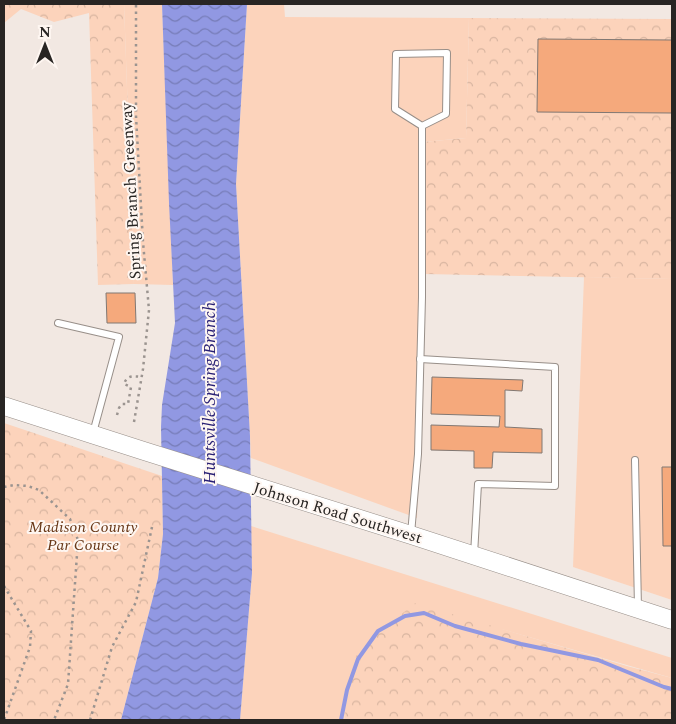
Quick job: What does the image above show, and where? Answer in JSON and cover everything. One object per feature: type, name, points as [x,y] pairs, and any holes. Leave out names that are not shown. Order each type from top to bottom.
[{"type":"street","name":"Johnson Road Southwest","points":[[4,406],[672,620]]},
{"type":"lane","points":[[446,53],[446,114],[422,126],[395,109],[396,54],[446,53]]},
{"type":"lane","points":[[411,535],[418,454],[422,297],[422,126]]},
{"type":"lane","points":[[58,323],[119,337],[93,435]]},
{"type":"lane","points":[[420,359],[555,367],[555,486],[478,484],[474,556]]},
{"type":"lane","points":[[634,460],[638,608]]},
{"type":"path","name":"Spring Branch Greenway","points":[[134,422],[142,377],[148,310],[136,116],[136,4]]},
{"type":"path","points":[[117,415],[122,404],[128,404],[131,387],[124,384],[126,380],[134,376],[142,377]]},
{"type":"path","points":[[4,487],[14,485],[28,486],[39,490],[70,519],[78,540],[68,684],[54,720]]},
{"type":"path","points":[[90,720],[112,647],[136,602],[152,527]]},
{"type":"path","points":[[4,586],[30,631],[30,646],[4,720]]},
{"type":"green space","points":[[4,4],[124,4],[134,284],[98,285],[89,13],[54,22],[21,9],[4,23]]},
{"type":"green space","points":[[124,4],[162,4],[173,285],[134,284]]},
{"type":"green space","points":[[247,4],[284,4],[285,17],[469,18],[466,138],[423,142],[424,274],[417,518],[251,458],[236,184]]},
{"type":"green space","points":[[469,18],[672,19],[672,279],[424,274],[423,142],[466,138]]},
{"type":"green space","points":[[584,277],[672,279],[672,600],[573,567]]},
{"type":"green space","name":"Madison County Par Course","points":[[4,423],[162,476],[163,534],[158,578],[121,720],[4,720]]},
{"type":"green space","points":[[251,526],[672,658],[672,678],[501,629],[345,715],[344,720],[240,720],[252,573]]},
{"type":"green space","points":[[415,603],[672,678],[672,720],[344,720],[357,651]]},
{"type":"water","name":"Huntsville Spring Branch","points":[[162,4],[247,4],[236,184],[250,436],[252,573],[240,720],[121,720],[158,578],[163,534],[162,405],[175,323]]},
{"type":"building","points":[[538,39],[672,40],[672,113],[537,112]]},
{"type":"building","points":[[106,293],[135,293],[136,323],[107,323]]},
{"type":"building","points":[[432,377],[523,380],[522,391],[505,390],[505,427],[542,429],[542,453],[493,452],[492,468],[474,468],[474,451],[431,450],[431,425],[499,427],[500,416],[431,414]]},
{"type":"building","points":[[662,467],[672,467],[672,546],[663,546]]},
{"type":"waterway","points":[[341,720],[347,690],[358,659],[378,631],[405,616],[424,613],[455,626],[521,644],[598,660],[672,689]]}]
